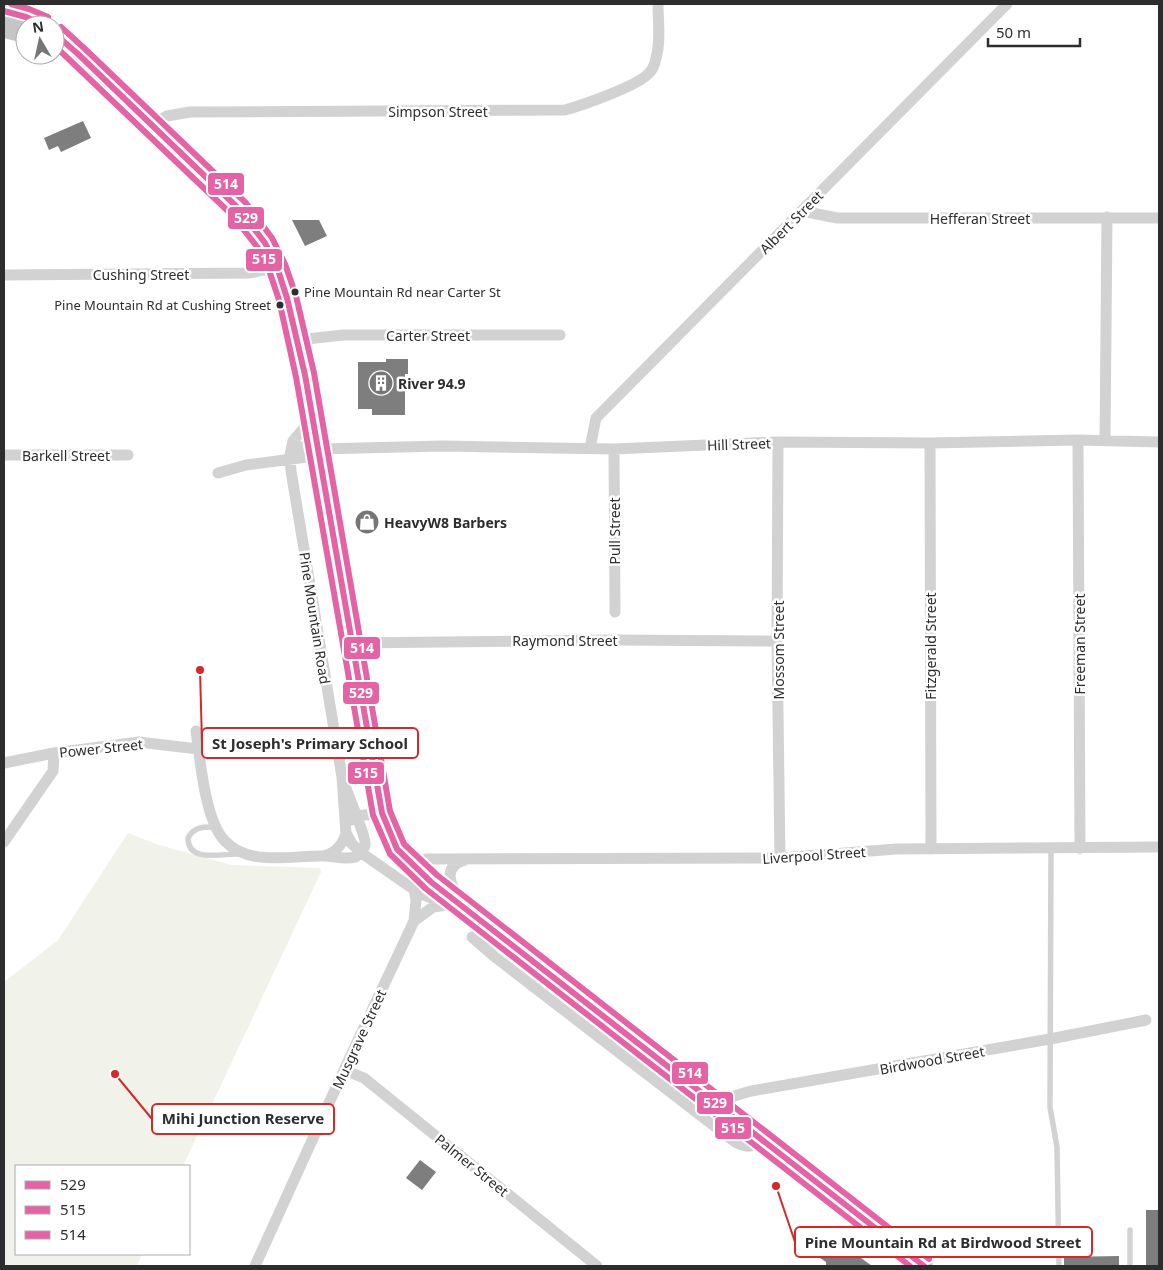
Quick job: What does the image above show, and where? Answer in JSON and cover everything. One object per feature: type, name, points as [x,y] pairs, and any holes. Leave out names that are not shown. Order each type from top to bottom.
[{"type":"main road","points":[[4,11],[17,15]]},
{"type":"main road","points":[[65,43],[239,209],[265,243],[277,267],[298,340],[319,449],[382,813],[392,841],[406,859],[431,882],[763,1139],[917,1264]]},
{"type":"main road","points":[[65,47],[73,50]]},
{"type":"street","name":"Simpson Street","points":[[151,126],[167,116],[190,112],[564,110],[635,83],[647,75],[656,60],[658,48],[658,4]]},
{"type":"street","name":"Albert Street","points":[[590,448],[596,418],[1007,4]]},
{"type":"street","name":"Hefferan Street","points":[[802,211],[837,218],[1159,218]]},
{"type":"street","points":[[1105,441],[1107,218]]},
{"type":"street","name":"Cushing Street","points":[[4,275],[248,273],[277,267]]},
{"type":"street","name":"Carter Street","points":[[298,340],[343,335],[560,335]]},
{"type":"street","name":"Pine Mountain Road","points":[[313,417],[293,441],[290,458],[342,777],[345,830]]},
{"type":"street","name":"Hill Street","points":[[319,449],[443,446],[614,449],[778,442],[930,443],[1078,440],[1159,442]]},
{"type":"street","name":"Freeman Street","points":[[1078,440],[1080,849]]},
{"type":"street","name":"Mossom Street","points":[[778,442],[777,641],[780,858]]},
{"type":"street","name":"Fitzgerald Street","points":[[930,443],[931,849]]},
{"type":"street","points":[[218,473],[240,466],[290,458],[292,451],[304,446],[319,449]]},
{"type":"street","name":"Pull Street","points":[[614,449],[614,612]]},
{"type":"street","name":"Barkell Street","points":[[4,455],[128,455]]},
{"type":"street","name":"Raymond Street","points":[[353,642],[777,641]]},
{"type":"street","points":[[196,731],[209,808],[216,827],[226,843],[233,849],[246,854],[264,857],[352,857],[361,852]]},
{"type":"street","name":"Power Street","points":[[4,763],[54,753],[139,742],[198,749]]},
{"type":"street","points":[[4,842],[53,771],[54,753]]},
{"type":"street","name":"Pine Mountain Road","points":[[342,777],[366,841],[361,852]]},
{"type":"street","points":[[324,856],[333,852],[340,845],[345,830],[356,816],[382,813]]},
{"type":"street","points":[[345,830],[352,844],[361,852],[414,889],[473,915]]},
{"type":"street","name":"Liverpool Street","points":[[426,859],[780,858],[896,849],[1159,847]]},
{"type":"street","points":[[469,860],[462,861],[456,865],[451,872],[450,880],[454,890],[473,915]]},
{"type":"street","name":"Musgrave Street","points":[[255,1266],[414,921],[416,900],[414,889]]},
{"type":"street","points":[[414,921],[433,908],[447,905]]},
{"type":"street","points":[[472,937],[495,957],[735,1142],[750,1147],[758,1144],[763,1139]]},
{"type":"street","name":"Birdwood Street","points":[[722,1107],[734,1096],[751,1091],[1050,1039],[1146,1020]]},
{"type":"street","name":"Palmer Street","points":[[344,1070],[364,1078],[597,1266]]},
{"type":"lane","points":[[216,827],[194,830],[188,838],[190,848],[196,852],[212,856],[246,854]]},
{"type":"lane","points":[[1051,848],[1050,1108],[1057,1147],[1059,1266]]},
{"type":"lane","points":[[1130,1230],[1130,1266]]},
{"type":"shaded area","points":[[128,833],[156,844],[231,865],[320,868],[321,872],[183,1165],[15,1165],[15,1255],[142,1255],[137,1266],[4,1266],[4,982],[58,940]]},
{"type":"building","points":[[83,121],[91,138],[61,152],[58,146],[49,150],[44,138]]},
{"type":"building","points":[[292,220],[319,220],[327,236],[305,246]]},
{"type":"building","name":"River 94.9","points":[[386,359],[408,359],[408,374],[405,374],[405,415],[372,415],[372,409],[358,409],[358,362],[386,362]]},
{"type":"building","points":[[420,1160],[436,1172],[422,1190],[406,1178]]},
{"type":"building","points":[[1146,1210],[1159,1210],[1159,1266],[1146,1266]]},
{"type":"building","points":[[835,1239],[872,1266],[826,1266],[826,1262],[820,1258]]},
{"type":"building","points":[[1119,1256],[1119,1266],[1064,1266],[1064,1257]]},
{"type":"transit line","name":"514","points":[[11,4],[43,15]]},
{"type":"transit line","name":"529","points":[[4,11],[19,15]]},
{"type":"transit line","name":"514","points":[[65,31],[246,203],[272,238],[285,264],[296,296],[314,373],[390,811],[404,844],[437,875],[929,1259]]},
{"type":"transit line","name":"529","points":[[65,43],[239,209],[265,243],[277,267],[287,298],[305,375],[382,813],[397,849],[431,882],[924,1266]]},
{"type":"transit line","name":"515","points":[[65,56],[232,215],[258,248],[269,270],[279,300],[296,377],[373,815],[390,854],[426,889],[910,1266]]},
{"type":"place","name":"Pine Mountain Rd near Carter St","points":[[295,292]]},
{"type":"place","name":"Pine Mountain Rd at Cushing Street","points":[[280,305]]},
{"type":"place","name":"River 94.9","points":[[381,383]]},
{"type":"place","name":"HeavyW8 Barbers","points":[[367,522]]},
{"type":"place","name":"St Joseph's Primary School","points":[[200,670]]},
{"type":"place","name":"Mihi Junction Reserve","points":[[115,1074]]},
{"type":"place","name":"Pine Mountain Rd at Birdwood Street","points":[[776,1186]]}]
